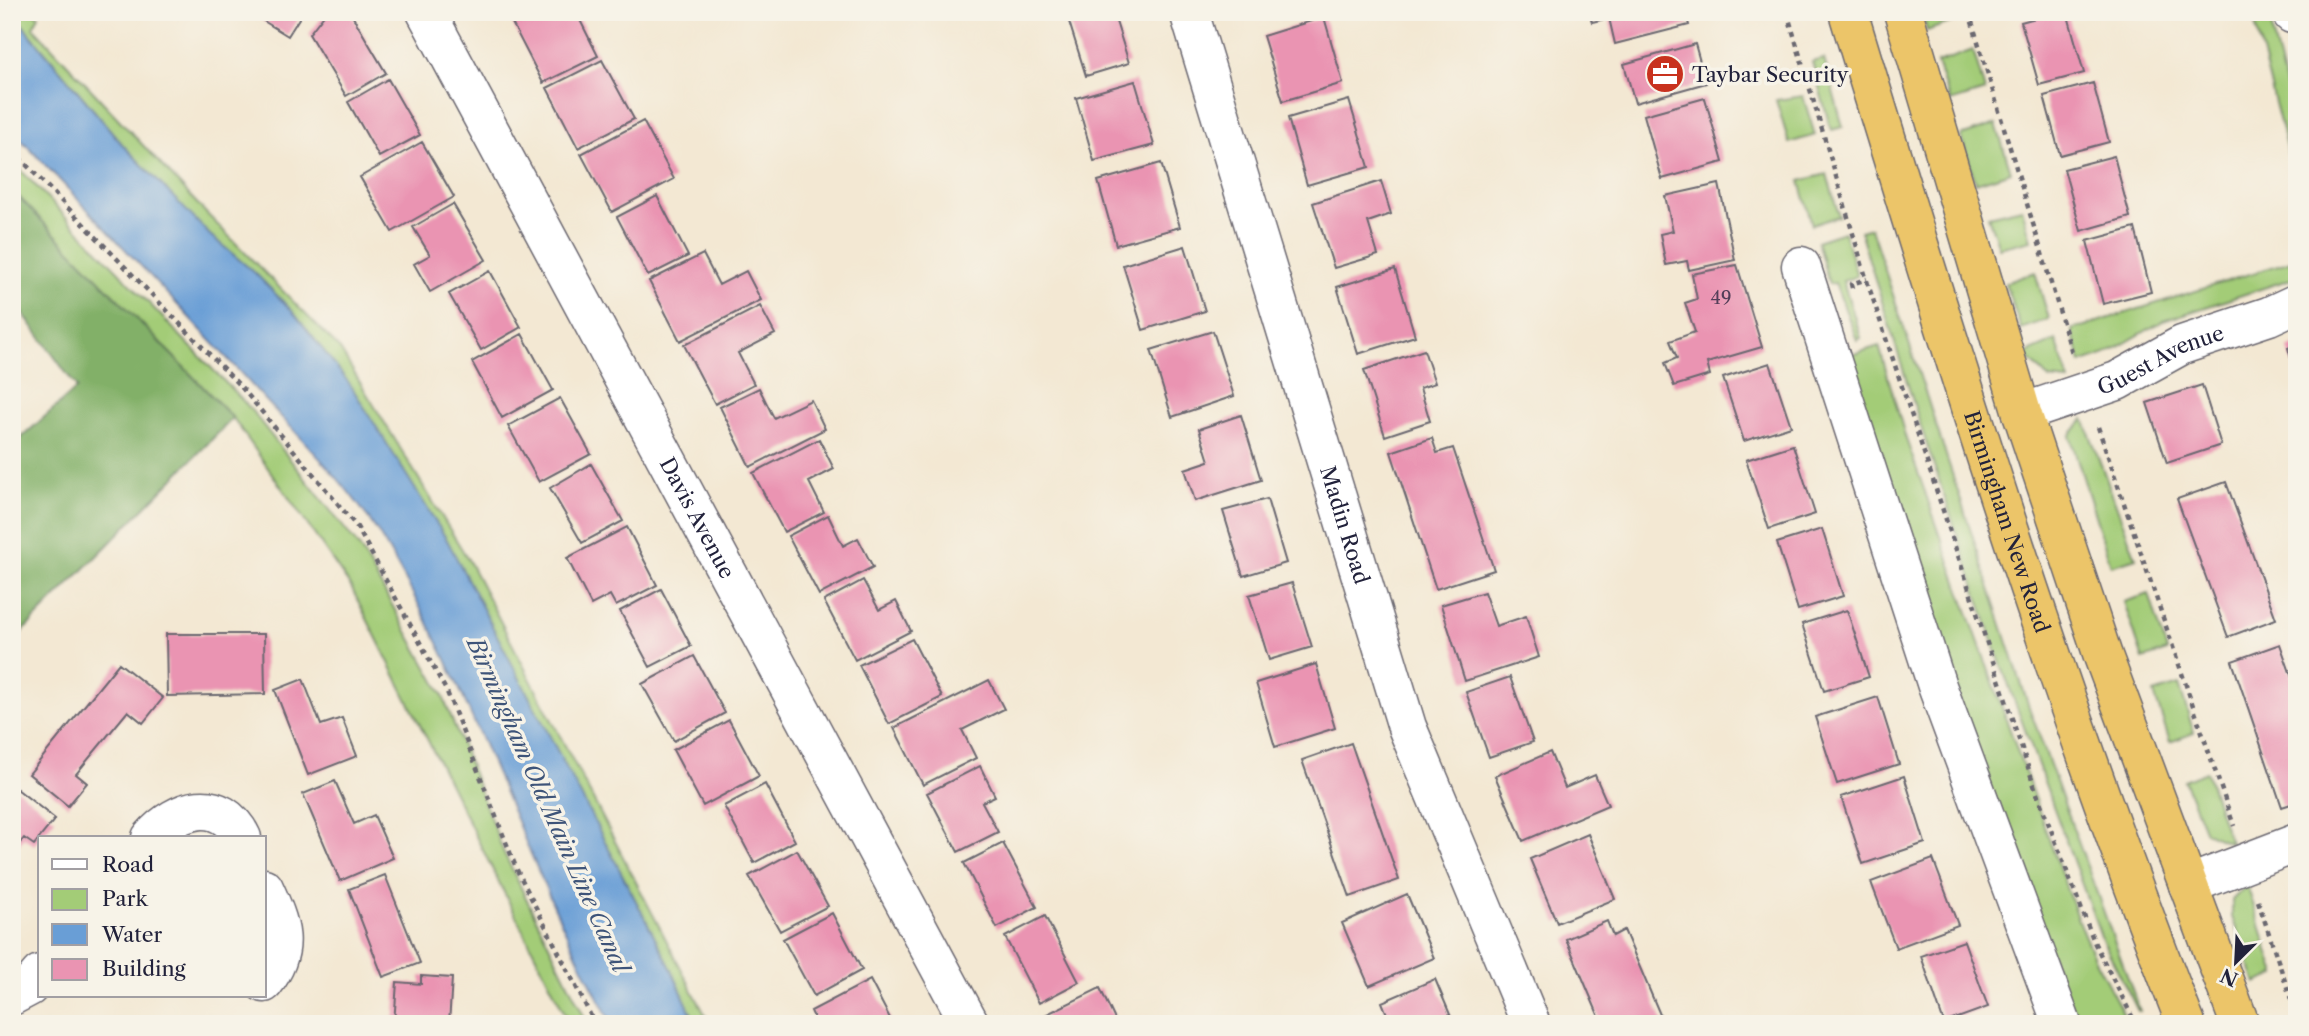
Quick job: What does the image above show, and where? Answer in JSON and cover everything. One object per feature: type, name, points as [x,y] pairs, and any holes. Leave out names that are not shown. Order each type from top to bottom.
[{"type":"highway","name":"Birmingham New Road","points":[[1848,12],[1952,360],[2139,903],[2186,1024]]},
{"type":"highway","points":[[1903,12],[2022,413],[2103,656],[2240,1024]]},
{"type":"highway","points":[[2139,903],[2188,885]]},
{"type":"street","name":"Davis Avenue","points":[[426,12],[970,1024]]},
{"type":"street","name":"Madin Road","points":[[1189,12],[1407,727],[1531,1024]]},
{"type":"street","points":[[1801,266],[1937,686],[2062,1024]]},
{"type":"street","name":"Guest Avenue","points":[[2022,413],[2118,381],[2182,345],[2269,316],[2297,303]]},
{"type":"street","points":[[153,836],[164,824],[183,811],[206,810],[235,824],[241,836]]},
{"type":"street","points":[[2188,885],[2297,842]]},
{"type":"street","points":[[266,892],[282,926],[277,967],[266,981]]},
{"type":"path","points":[[1787,12],[1876,310],[2036,791],[2095,944],[2136,1024]]},
{"type":"path","points":[[1969,12],[2062,325],[2199,715],[2297,1017]]},
{"type":"path","points":[[12,150],[243,389],[357,527],[447,692],[517,870],[594,1024]]},
{"type":"green space","points":[[12,12],[33,12],[39,16],[33,27],[205,212],[339,348],[469,561],[710,1024],[696,1024],[670,966],[447,540],[349,383],[293,312],[255,273],[210,235],[122,144]]},
{"type":"green space","points":[[1922,12],[1961,12],[1963,18],[1927,31]]},
{"type":"green space","points":[[2252,12],[2271,12],[2272,32],[2286,88],[2297,85],[2297,190]]},
{"type":"green space","points":[[1973,50],[1985,91],[1950,102],[1937,63]]},
{"type":"green space","points":[[1824,59],[1843,127],[1831,130],[1812,62]]},
{"type":"green space","points":[[1803,96],[1815,135],[1789,143],[1776,100]]},
{"type":"green space","points":[[1996,124],[2011,172],[1976,183],[1961,136]]},
{"type":"green space","points":[[12,161],[247,405],[360,548],[442,694],[504,853],[588,1024],[570,1024],[351,587],[233,418],[12,190]]},
{"type":"green space","points":[[1827,174],[1839,216],[1812,225],[1800,181]]},
{"type":"green space","points":[[12,190],[233,418],[12,642],[12,446],[77,388],[12,298]]},
{"type":"green space","points":[[2022,208],[2031,240],[1999,248],[1988,216]]},
{"type":"green space","points":[[1871,228],[2030,710],[2140,1011],[2102,939],[1999,659],[1921,427],[1860,231]]},
{"type":"green space","points":[[1844,232],[1857,276],[1843,281],[1861,338],[1857,340],[1835,283],[1829,284],[1817,241]]},
{"type":"green space","points":[[2297,259],[2297,277],[2163,321],[2106,354],[2081,363],[2072,330]]},
{"type":"green space","points":[[2035,272],[2049,319],[2021,329],[2005,283]]},
{"type":"green space","points":[[2056,340],[2069,381],[2049,379],[2024,354]]},
{"type":"green space","points":[[1879,346],[1906,439],[2079,923],[2129,1024],[2078,1024],[1993,805],[1844,357]]},
{"type":"green space","points":[[2084,419],[2136,558],[2111,566],[2070,436]]},
{"type":"green space","points":[[2149,594],[2167,651],[2143,659],[2124,602]]},
{"type":"green space","points":[[2179,685],[2194,733],[2170,742],[2154,693]]},
{"type":"green space","points":[[2206,771],[2230,843],[2205,832],[2184,780]]},
{"type":"green space","points":[[2247,885],[2276,975],[2256,983],[2232,917],[2232,900]]},
{"type":"water","name":"Birmingham Old Main Line Canal","points":[[12,13],[122,144],[210,235],[255,273],[293,312],[349,383],[447,540],[670,966],[696,1024],[612,1024],[553,905],[447,662],[372,523],[310,447],[12,130]]},
{"type":"building","points":[[249,12],[303,12],[288,36]]},
{"type":"building","points":[[326,12],[350,12],[386,73],[346,96],[309,34]]},
{"type":"building","points":[[533,12],[576,12],[598,56],[543,83],[512,23]]},
{"type":"building","points":[[1066,12],[1113,12],[1129,63],[1086,76]]},
{"type":"building","points":[[1589,12],[1685,12],[1689,25],[1615,44],[1609,18],[1592,22]]},
{"type":"building","points":[[2067,12],[2084,73],[2039,85],[2021,22]]},
{"type":"building","points":[[1324,17],[1343,83],[1283,101],[1263,36]]},
{"type":"building","name":"Taybar Security","points":[[1695,44],[1706,83],[1635,103],[1624,64]]},
{"type":"building","points":[[602,60],[634,119],[578,148],[547,88]]},
{"type":"building","points":[[388,79],[420,135],[379,157],[348,102]]},
{"type":"building","points":[[1135,81],[1154,145],[1094,161],[1076,98]]},
{"type":"building","points":[[2093,83],[2109,142],[2060,155],[2044,96]]},
{"type":"building","points":[[1705,98],[1723,162],[1662,179],[1644,115]]},
{"type":"building","points":[[1349,100],[1369,167],[1307,185],[1288,118]]},
{"type":"building","points":[[643,121],[674,179],[612,212],[581,154]]},
{"type":"building","points":[[422,142],[454,197],[392,232],[360,177]]},
{"type":"building","points":[[2114,156],[2130,217],[2081,231],[2064,169]]},
{"type":"building","points":[[1161,163],[1180,227],[1116,245],[1098,181]]},
{"type":"building","points":[[1381,181],[1391,214],[1368,222],[1378,255],[1334,268],[1313,203]]},
{"type":"building","points":[[1719,184],[1735,260],[1689,270],[1687,261],[1666,265],[1660,234],[1673,231],[1665,196]]},
{"type":"building","points":[[657,196],[688,256],[648,276],[617,217]]},
{"type":"building","points":[[453,204],[486,260],[430,292],[414,264],[430,255],[413,227]]},
{"type":"building","points":[[2135,228],[2151,292],[2103,304],[2087,241]]},
{"type":"building","points":[[1185,246],[1205,311],[1143,330],[1123,265]]},
{"type":"building","points":[[703,254],[719,285],[746,271],[761,300],[680,341],[649,281]]},
{"type":"building","points":[[1737,265],[1762,347],[1707,363],[1710,375],[1674,386],[1665,363],[1677,358],[1670,341],[1695,332],[1685,303],[1697,299],[1692,274]]},
{"type":"building","points":[[1395,269],[1415,336],[1358,354],[1337,287]]},
{"type":"building","points":[[490,271],[521,327],[481,350],[449,294]]},
{"type":"building","points":[[760,306],[775,334],[738,353],[754,384],[715,404],[684,345]]},
{"type":"building","points":[[1213,331],[1234,396],[1172,417],[1151,350]]},
{"type":"building","points":[[522,334],[553,390],[502,418],[472,362]]},
{"type":"building","points":[[2297,345],[2297,376],[2296,376],[2288,348]]},
{"type":"building","points":[[1424,350],[1435,383],[1420,388],[1430,421],[1385,436],[1364,370]]},
{"type":"building","points":[[1770,363],[1791,426],[1744,441],[1723,378]]},
{"type":"building","points":[[2202,385],[2221,445],[2167,463],[2147,403]]},
{"type":"building","points":[[759,388],[774,418],[811,400],[825,429],[750,467],[720,407]]},
{"type":"building","points":[[560,398],[591,454],[539,482],[508,426]]},
{"type":"building","points":[[1241,415],[1261,480],[1195,501],[1185,469],[1209,461],[1199,429]]},
{"type":"building","points":[[1432,438],[1437,453],[1453,448],[1494,570],[1436,589],[1391,452]]},
{"type":"building","points":[[819,439],[834,469],[809,482],[824,512],[784,532],[753,473]]},
{"type":"building","points":[[1793,445],[1815,514],[1769,529],[1746,460]]},
{"type":"building","points":[[591,464],[623,521],[582,543],[550,488]]},
{"type":"building","points":[[2226,482],[2276,619],[2228,637],[2177,499]]},
{"type":"building","points":[[1267,499],[1286,563],[1243,576],[1223,511]]},
{"type":"building","points":[[828,515],[843,546],[858,538],[873,567],[819,595],[788,536]]},
{"type":"building","points":[[627,527],[657,585],[616,606],[610,595],[591,605],[567,558]]},
{"type":"building","points":[[1822,529],[1843,596],[1798,610],[1777,543]]},
{"type":"building","points":[[863,580],[879,610],[896,601],[911,631],[855,660],[824,601]]},
{"type":"building","points":[[1292,583],[1312,647],[1269,660],[1249,595]]},
{"type":"building","points":[[661,589],[691,646],[650,667],[620,611]]},
{"type":"building","points":[[1484,592],[1496,626],[1526,616],[1539,657],[1465,681],[1441,605]]},
{"type":"building","points":[[1847,610],[1869,677],[1824,691],[1802,624]]},
{"type":"building","points":[[166,634],[264,634],[265,694],[167,696]]},
{"type":"building","points":[[912,639],[942,697],[889,724],[859,665]]},
{"type":"building","points":[[2280,644],[2297,692],[2297,802],[2282,807],[2232,661]]},
{"type":"building","points":[[694,656],[725,713],[674,741],[642,684]]},
{"type":"building","points":[[119,663],[163,698],[143,723],[128,711],[76,774],[87,783],[68,806],[29,774]]},
{"type":"building","points":[[1316,664],[1335,728],[1275,747],[1256,683]]},
{"type":"building","points":[[1510,677],[1533,742],[1489,757],[1466,692]]},
{"type":"building","points":[[303,679],[321,725],[342,718],[357,756],[308,775],[275,690]]},
{"type":"building","points":[[989,680],[1004,709],[962,730],[976,758],[923,785],[894,728]]},
{"type":"building","points":[[1878,697],[1899,764],[1837,784],[1815,717]]},
{"type":"building","points":[[729,720],[759,776],[703,806],[673,750]]},
{"type":"building","points":[[1351,743],[1399,880],[1350,897],[1302,760]]},
{"type":"building","points":[[1550,752],[1565,788],[1595,775],[1608,805],[1523,841],[1495,776]]},
{"type":"building","points":[[980,766],[995,796],[982,802],[998,832],[958,852],[927,793]]},
{"type":"building","points":[[1904,776],[1925,843],[1863,864],[1841,797]]},
{"type":"building","points":[[335,781],[354,824],[374,815],[393,858],[340,881],[303,794]]},
{"type":"building","points":[[765,784],[795,841],[754,863],[724,806]]},
{"type":"building","points":[[17,789],[55,819],[41,836],[38,836],[34,845],[24,838],[12,853],[12,796]]},
{"type":"building","points":[[1588,834],[1615,899],[1557,923],[1530,859]]},
{"type":"building","points":[[1003,843],[1037,907],[997,928],[964,863]]},
{"type":"building","points":[[797,850],[828,906],[780,931],[749,876]]},
{"type":"building","points":[[1933,859],[1958,925],[1896,948],[1871,882]]},
{"type":"building","points":[[385,875],[420,963],[383,977],[349,889]]},
{"type":"building","points":[[1407,894],[1434,958],[1369,986],[1342,923]]},
{"type":"building","points":[[832,913],[862,970],[814,996],[783,939]]},
{"type":"building","points":[[1045,916],[1079,982],[1039,1003],[1005,937]]},
{"type":"building","points":[[1607,921],[1613,936],[1624,930],[1664,1024],[1602,1024],[1566,939]]},
{"type":"building","points":[[1964,941],[1988,1007],[1944,1023],[1921,956]]},
{"type":"building","points":[[421,976],[452,978],[449,1024],[394,1024],[397,982],[421,984]]},
{"type":"building","points":[[1435,979],[1454,1024],[1391,1024],[1382,1002]]},
{"type":"building","points":[[870,980],[893,1024],[817,1024],[811,1011]]},
{"type":"building","points":[[1100,988],[1117,1024],[1049,1024],[1045,1015]]},
{"type":"place","name":"Taybar Security","points":[[1665,74]]}]
